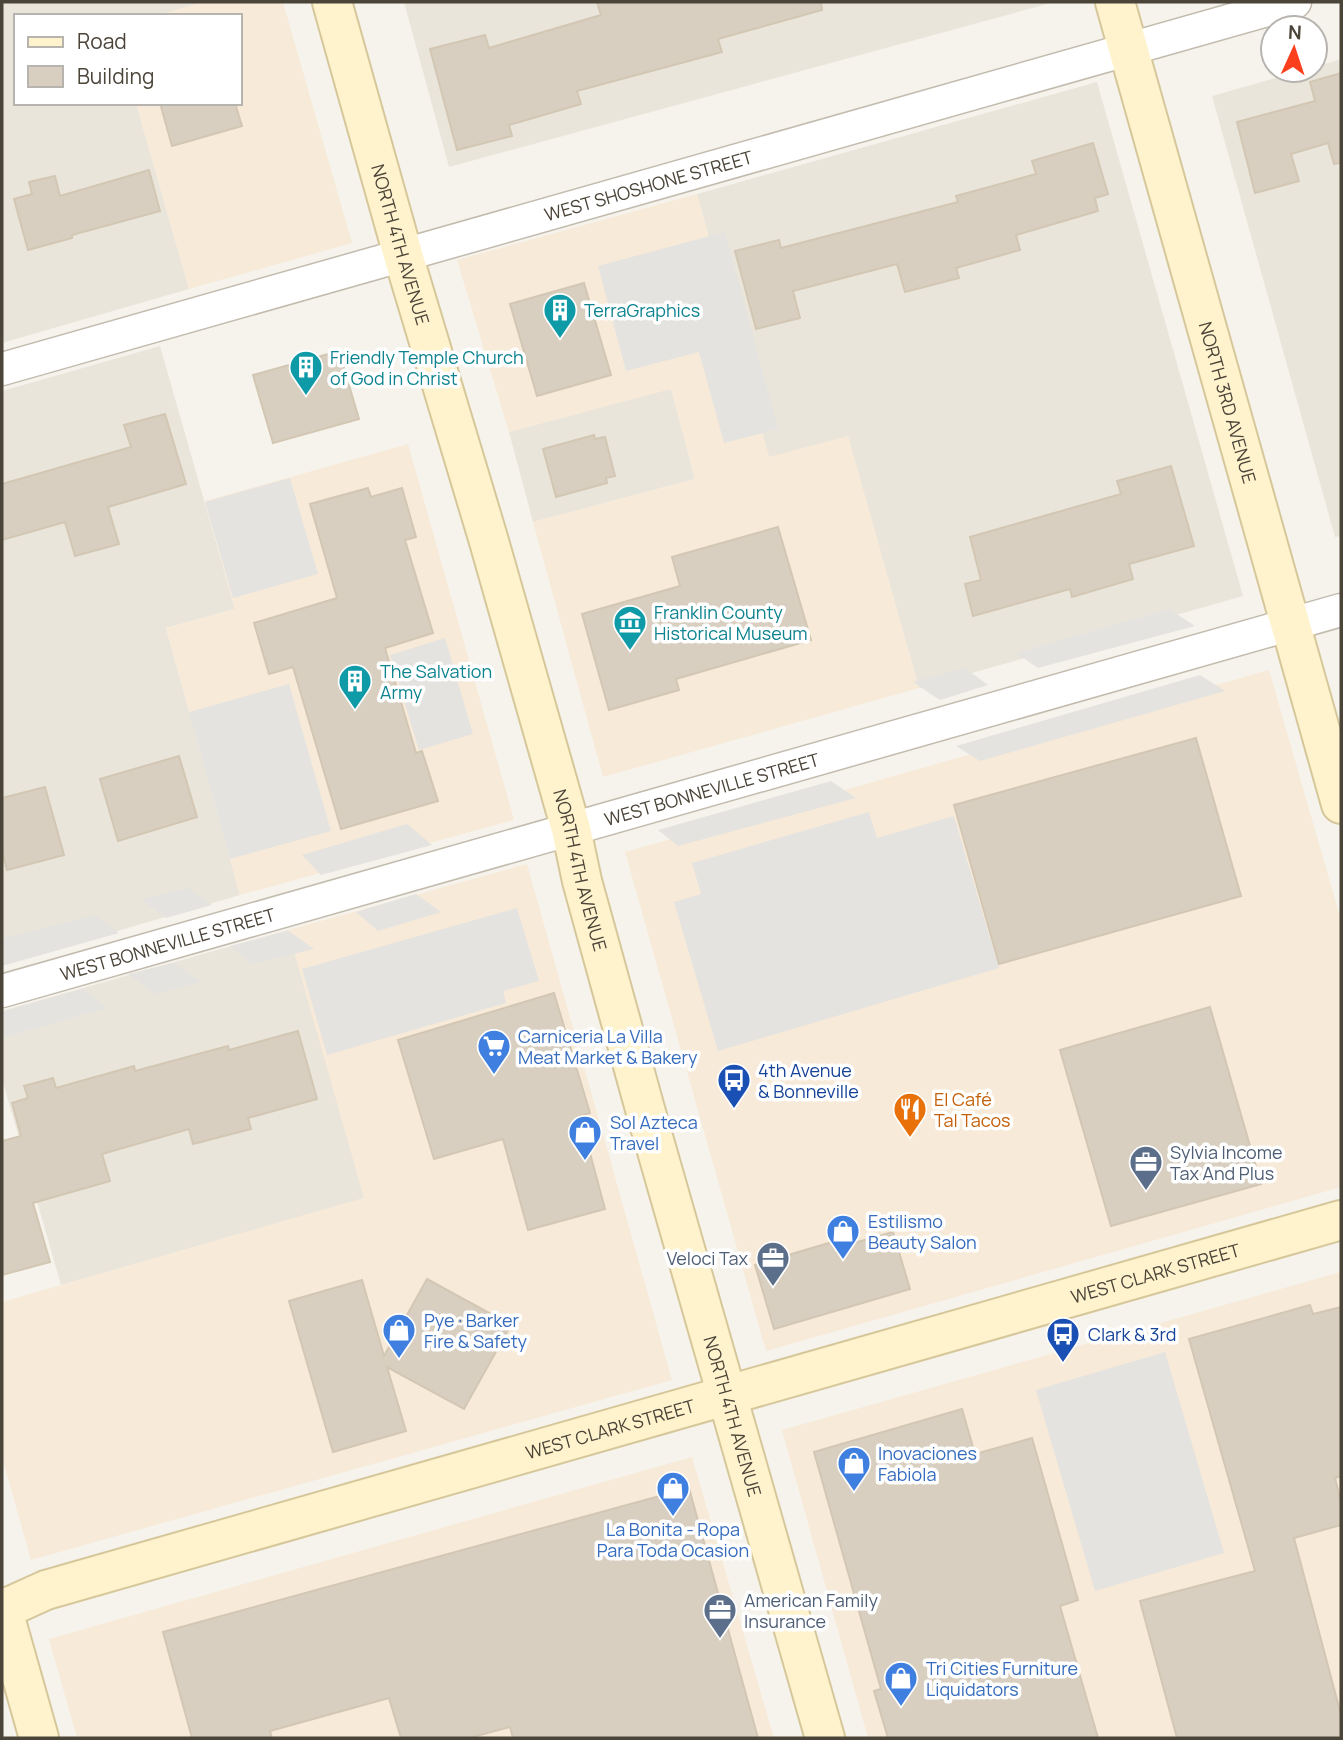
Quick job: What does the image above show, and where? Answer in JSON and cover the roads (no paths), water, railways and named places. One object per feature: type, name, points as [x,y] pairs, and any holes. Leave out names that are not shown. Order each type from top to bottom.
[{"type":"street","name":"NORTH 4TH AVENUE","points":[[332,2],[571,829],[582,881],[825,1738]]},
{"type":"street","name":"NORTH 3RD AVENUE","points":[[1115,2],[1341,804]]},
{"type":"street","name":"WEST SHOSHONE STREET","points":[[2,369],[1295,2]]},
{"type":"street","name":"WEST BONNEVILLE STREET","points":[[2,991],[1341,610]]},
{"type":"street","name":"WEST CLARK STREET","points":[[2,1609],[46,1590],[1341,1220]]},
{"type":"street","points":[[2,1609],[39,1738]]},
{"type":"place","name":"TerraGraphics","points":[[560,340]]},
{"type":"place","name":"Friendly Temple Church of God in Christ","points":[[306,397]]},
{"type":"place","name":"Franklin County Historical Museum","points":[[630,652]]},
{"type":"place","name":"The Salvation Army","points":[[355,711]]},
{"type":"place","name":"Carniceria La Villa Meat Market & Bakery","points":[[494,1076]]},
{"type":"place","name":"4th Avenue & Bonneville","points":[[734,1110]]},
{"type":"place","name":"El Café Tal Tacos","points":[[910,1139]]},
{"type":"place","name":"Sol Azteca Travel","points":[[585,1162]]},
{"type":"place","name":"Sylvia Income Tax And Plus","points":[[1146,1192]]},
{"type":"place","name":"Estilismo Beauty Salon","points":[[843,1261]]},
{"type":"place","name":"Veloci Tax","points":[[773,1288]]},
{"type":"place","name":"Pye · Barker Fire & Safety","points":[[399,1360]]},
{"type":"place","name":"Clark & 3rd","points":[[1063,1364]]},
{"type":"place","name":"Inovaciones Fabiola","points":[[854,1493]]},
{"type":"place","name":"La Bonita - Ropa Para Toda Ocasion","points":[[673,1518]]},
{"type":"place","name":"American Family Insurance","points":[[720,1640]]},
{"type":"place","name":"Tri Cities Furniture Liquidators","points":[[901,1708]]}]
